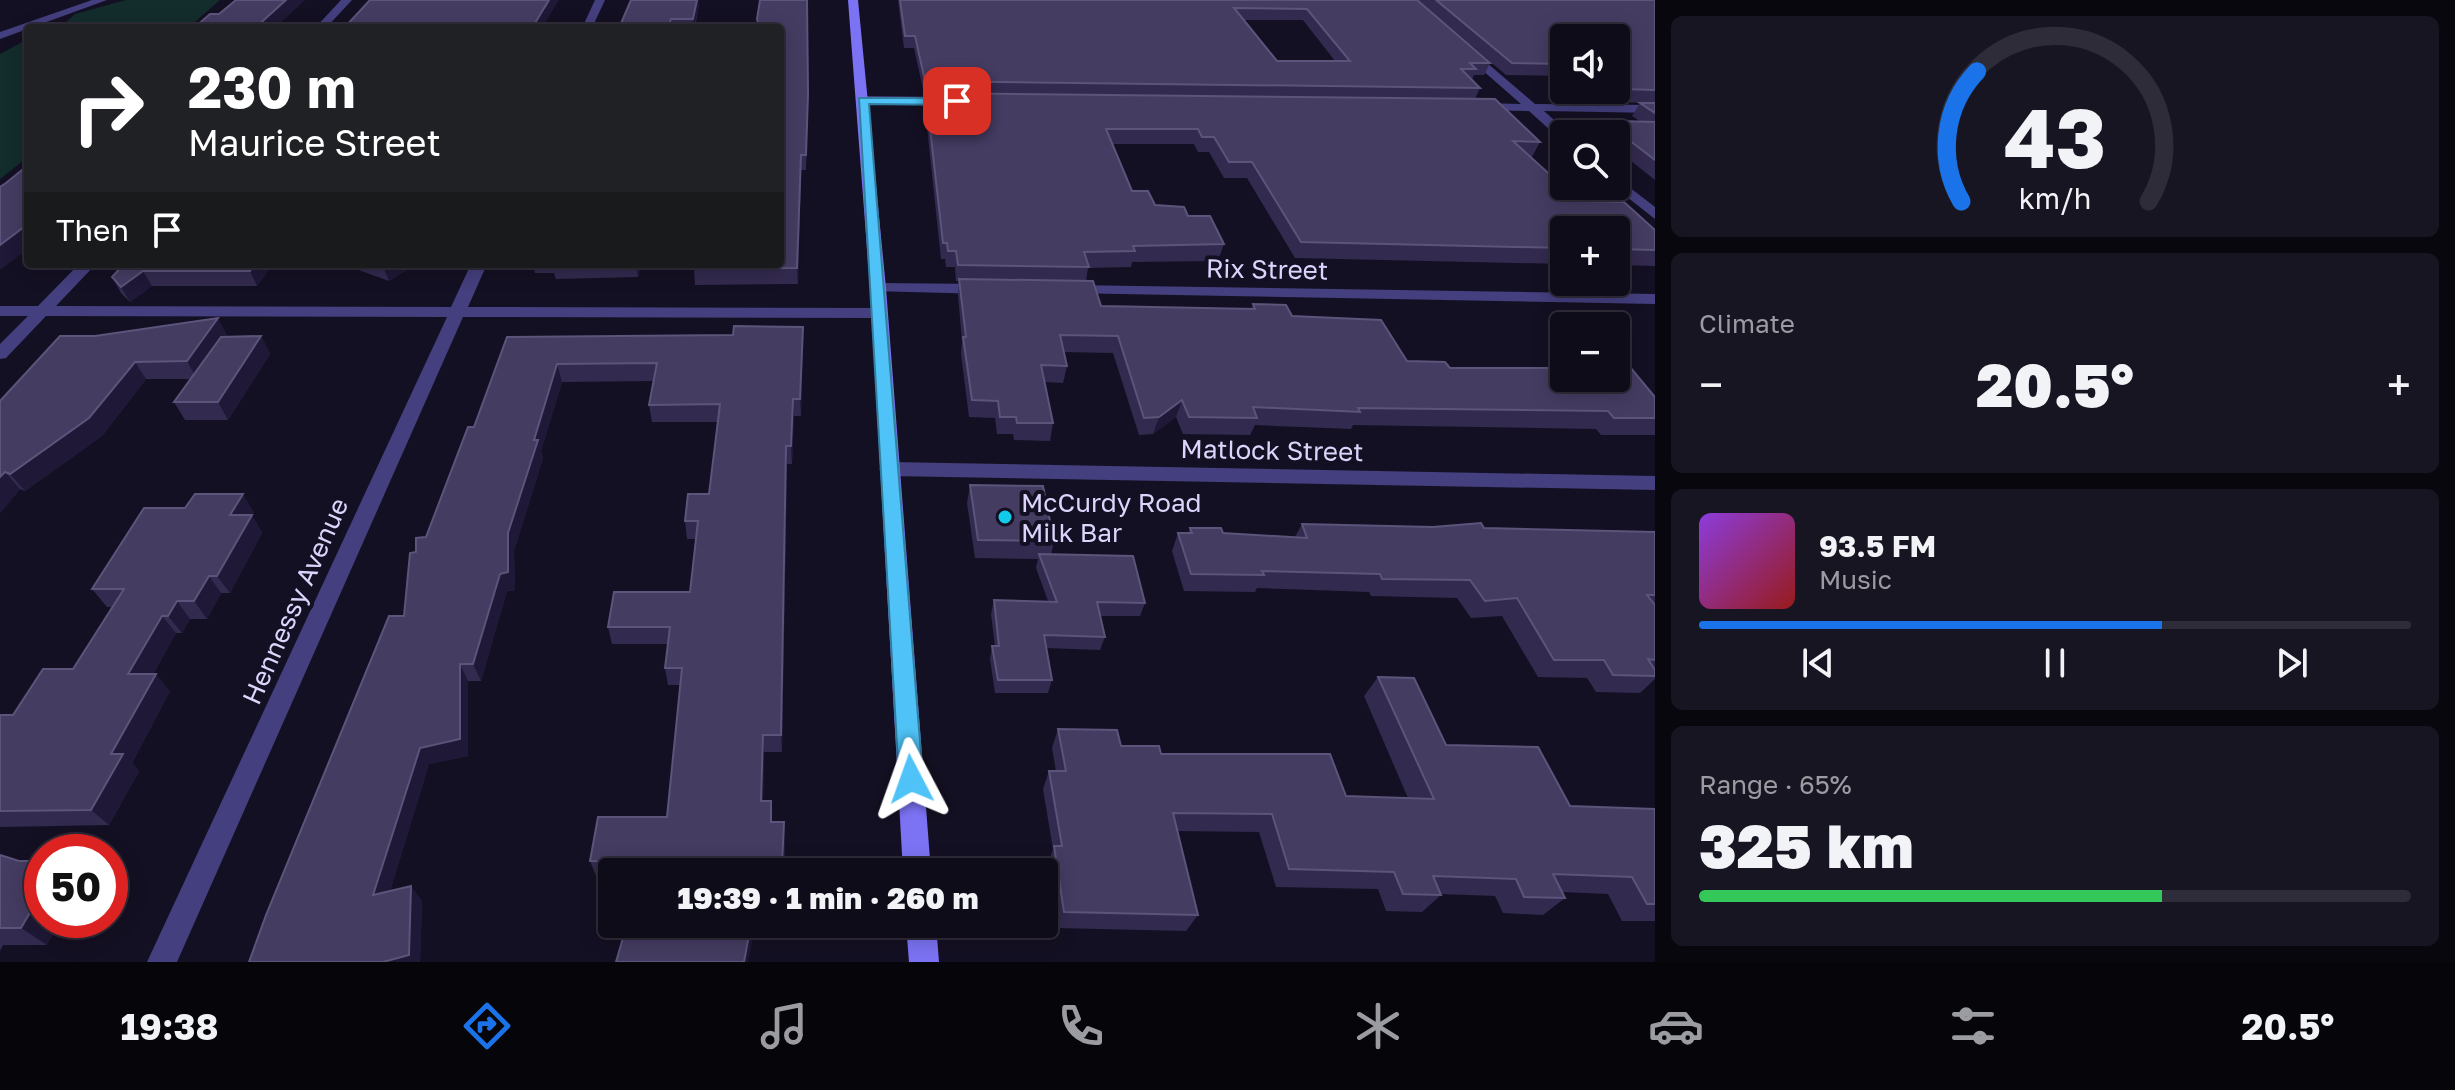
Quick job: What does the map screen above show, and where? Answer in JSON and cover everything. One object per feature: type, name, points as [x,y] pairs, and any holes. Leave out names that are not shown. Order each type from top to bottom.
[{"type":"main road","points":[[853,0],[880,313],[916,858]]},
{"type":"main road","points":[[922,938],[924,962]]},
{"type":"street","points":[[0,34],[37,14],[80,0]]},
{"type":"street","points":[[30,24],[102,0]]},
{"type":"street","points":[[324,24],[347,0]]},
{"type":"street","points":[[589,24],[600,0]]},
{"type":"street","points":[[0,34],[24,26]]},
{"type":"street","points":[[1454,40],[1550,123]]},
{"type":"street","points":[[863,100],[958,101]]},
{"type":"street","points":[[1462,107],[1655,109]]},
{"type":"street","points":[[1630,193],[1655,215]]},
{"type":"street","points":[[0,354],[84,268]]},
{"type":"street","name":"Hennessy Avenue","points":[[162,962],[477,268]]},
{"type":"street","points":[[878,288],[1011,290]]},
{"type":"street","name":"Rix Street","points":[[1058,290],[1655,299]]},
{"type":"street","points":[[0,311],[880,313]]},
{"type":"street","name":"Matlock Street","points":[[889,469],[1655,483]]},
{"type":"green space","points":[[126,0],[220,0],[193,24],[64,24],[75,14]]},
{"type":"green space","points":[[24,41],[24,160],[0,179],[0,54]]},
{"type":"building","points":[[236,0],[286,0],[259,24],[199,24],[210,14],[219,14]]},
{"type":"building","points":[[370,0],[549,0],[534,24],[348,24]]},
{"type":"building","points":[[631,0],[697,0],[693,19],[671,19],[669,24],[621,24]]},
{"type":"building","points":[[760,0],[807,0],[806,155],[801,155],[797,268],[694,269],[784,268],[784,24],[758,24]]},
{"type":"building","points":[[900,0],[1417,0],[1490,63],[1470,63],[1476,69],[1461,69],[1480,88],[925,81],[915,36],[905,36]],"holes":[[[1234,8],[1307,9],[1350,61],[1277,61]]]},
{"type":"building","points":[[1436,0],[1655,0],[1655,90],[1630,89],[1630,24],[1550,24],[1550,64],[1512,63]]},
{"type":"building","points":[[926,93],[1495,99],[1540,142],[1513,141],[1550,175],[1550,200],[1624,202],[1655,230],[1655,250],[1630,249],[1630,216],[1550,216],[1550,248],[1301,242],[1252,162],[1229,162],[1214,137],[1202,137],[1198,129],[1106,129],[1132,191],[1148,191],[1155,205],[1184,207],[1188,216],[1210,216],[1224,244],[1133,246],[1135,251],[1084,252],[1089,267],[958,265],[956,251],[948,251],[947,243],[943,243]]},
{"type":"building","points":[[1640,103],[1655,103],[1655,113]]},
{"type":"building","points":[[1630,121],[1655,122],[1655,160],[1630,141]]},
{"type":"building","points":[[24,168],[24,227],[0,245],[0,187]]},
{"type":"building","points":[[120,268],[252,268],[250,271],[143,271],[121,287],[112,277]]},
{"type":"building","points":[[959,279],[1093,281],[1101,306],[1255,309],[1253,304],[1286,305],[1292,316],[1381,320],[1407,361],[1445,362],[1450,368],[1550,368],[1550,392],[1630,392],[1630,367],[1655,397],[1655,418],[1614,418],[1608,411],[1358,408],[1360,412],[1253,407],[1257,418],[1189,417],[1182,400],[1159,417],[1144,418],[1118,336],[1060,335],[1067,366],[1041,365],[1053,423],[1017,423],[1016,417],[1000,417],[998,401],[972,400],[963,337],[966,337]]},
{"type":"building","points":[[218,318],[187,361],[135,362],[89,418],[10,474],[5,472],[0,477],[0,401],[60,336],[95,336]]},
{"type":"building","points":[[734,326],[803,327],[800,399],[793,399],[791,446],[786,446],[781,735],[763,735],[761,801],[771,801],[771,822],[784,822],[782,858],[598,858],[598,861],[590,861],[598,817],[667,817],[682,668],[665,668],[670,627],[608,627],[614,592],[690,592],[698,521],[685,521],[688,494],[709,494],[720,404],[649,405],[657,363],[557,364],[534,440],[538,440],[508,533],[508,572],[500,574],[473,664],[460,664],[460,739],[420,748],[373,895],[411,886],[409,955],[383,962],[249,962],[389,616],[404,616],[410,553],[416,552],[416,538],[426,537],[468,427],[474,427],[507,337],[733,335]]},
{"type":"building","points":[[261,336],[218,402],[174,402],[221,337]]},
{"type":"building","points":[[970,485],[1043,486],[1054,541],[978,540]]},
{"type":"building","points":[[195,494],[243,494],[230,515],[252,515],[217,576],[209,576],[194,601],[177,601],[168,616],[162,616],[128,674],[156,674],[111,754],[123,754],[91,810],[0,811],[0,715],[13,715],[43,669],[73,669],[124,589],[92,589],[144,508],[185,508]]},
{"type":"building","points":[[1481,523],[1484,528],[1655,532],[1655,595],[1647,595],[1655,605],[1655,660],[1648,659],[1655,676],[1613,675],[1604,660],[1554,660],[1517,598],[1485,601],[1470,580],[1382,579],[1380,574],[1262,571],[1264,575],[1191,574],[1178,533],[1192,533],[1190,528],[1221,528],[1223,533],[1307,538],[1302,524],[1433,527]]},
{"type":"building","points":[[1039,554],[1133,556],[1145,603],[1097,602],[1105,637],[1044,635],[1052,680],[998,680],[992,646],[999,646],[994,600],[1057,602]]},
{"type":"building","points":[[1378,677],[1414,678],[1446,745],[1538,747],[1570,806],[1655,809],[1655,904],[1647,904],[1632,877],[1553,874],[1565,898],[1524,897],[1516,879],[1433,876],[1441,895],[1403,894],[1394,872],[1289,869],[1272,814],[1173,813],[1198,915],[1064,912],[1054,846],[1062,846],[1049,771],[1066,771],[1058,729],[1117,730],[1121,746],[1159,746],[1161,754],[1330,754],[1346,796],[1434,799]]},
{"type":"building","points":[[0,855],[24,861],[24,923],[21,928],[0,928]]},
{"type":"building","points":[[623,938],[748,938],[744,962],[616,962]]},
{"type":"place","name":"McCurdy Road Milk Bar","points":[[1005,517]]},
{"type":"route","points":[[911,779],[863,100],[957,101]]}]
